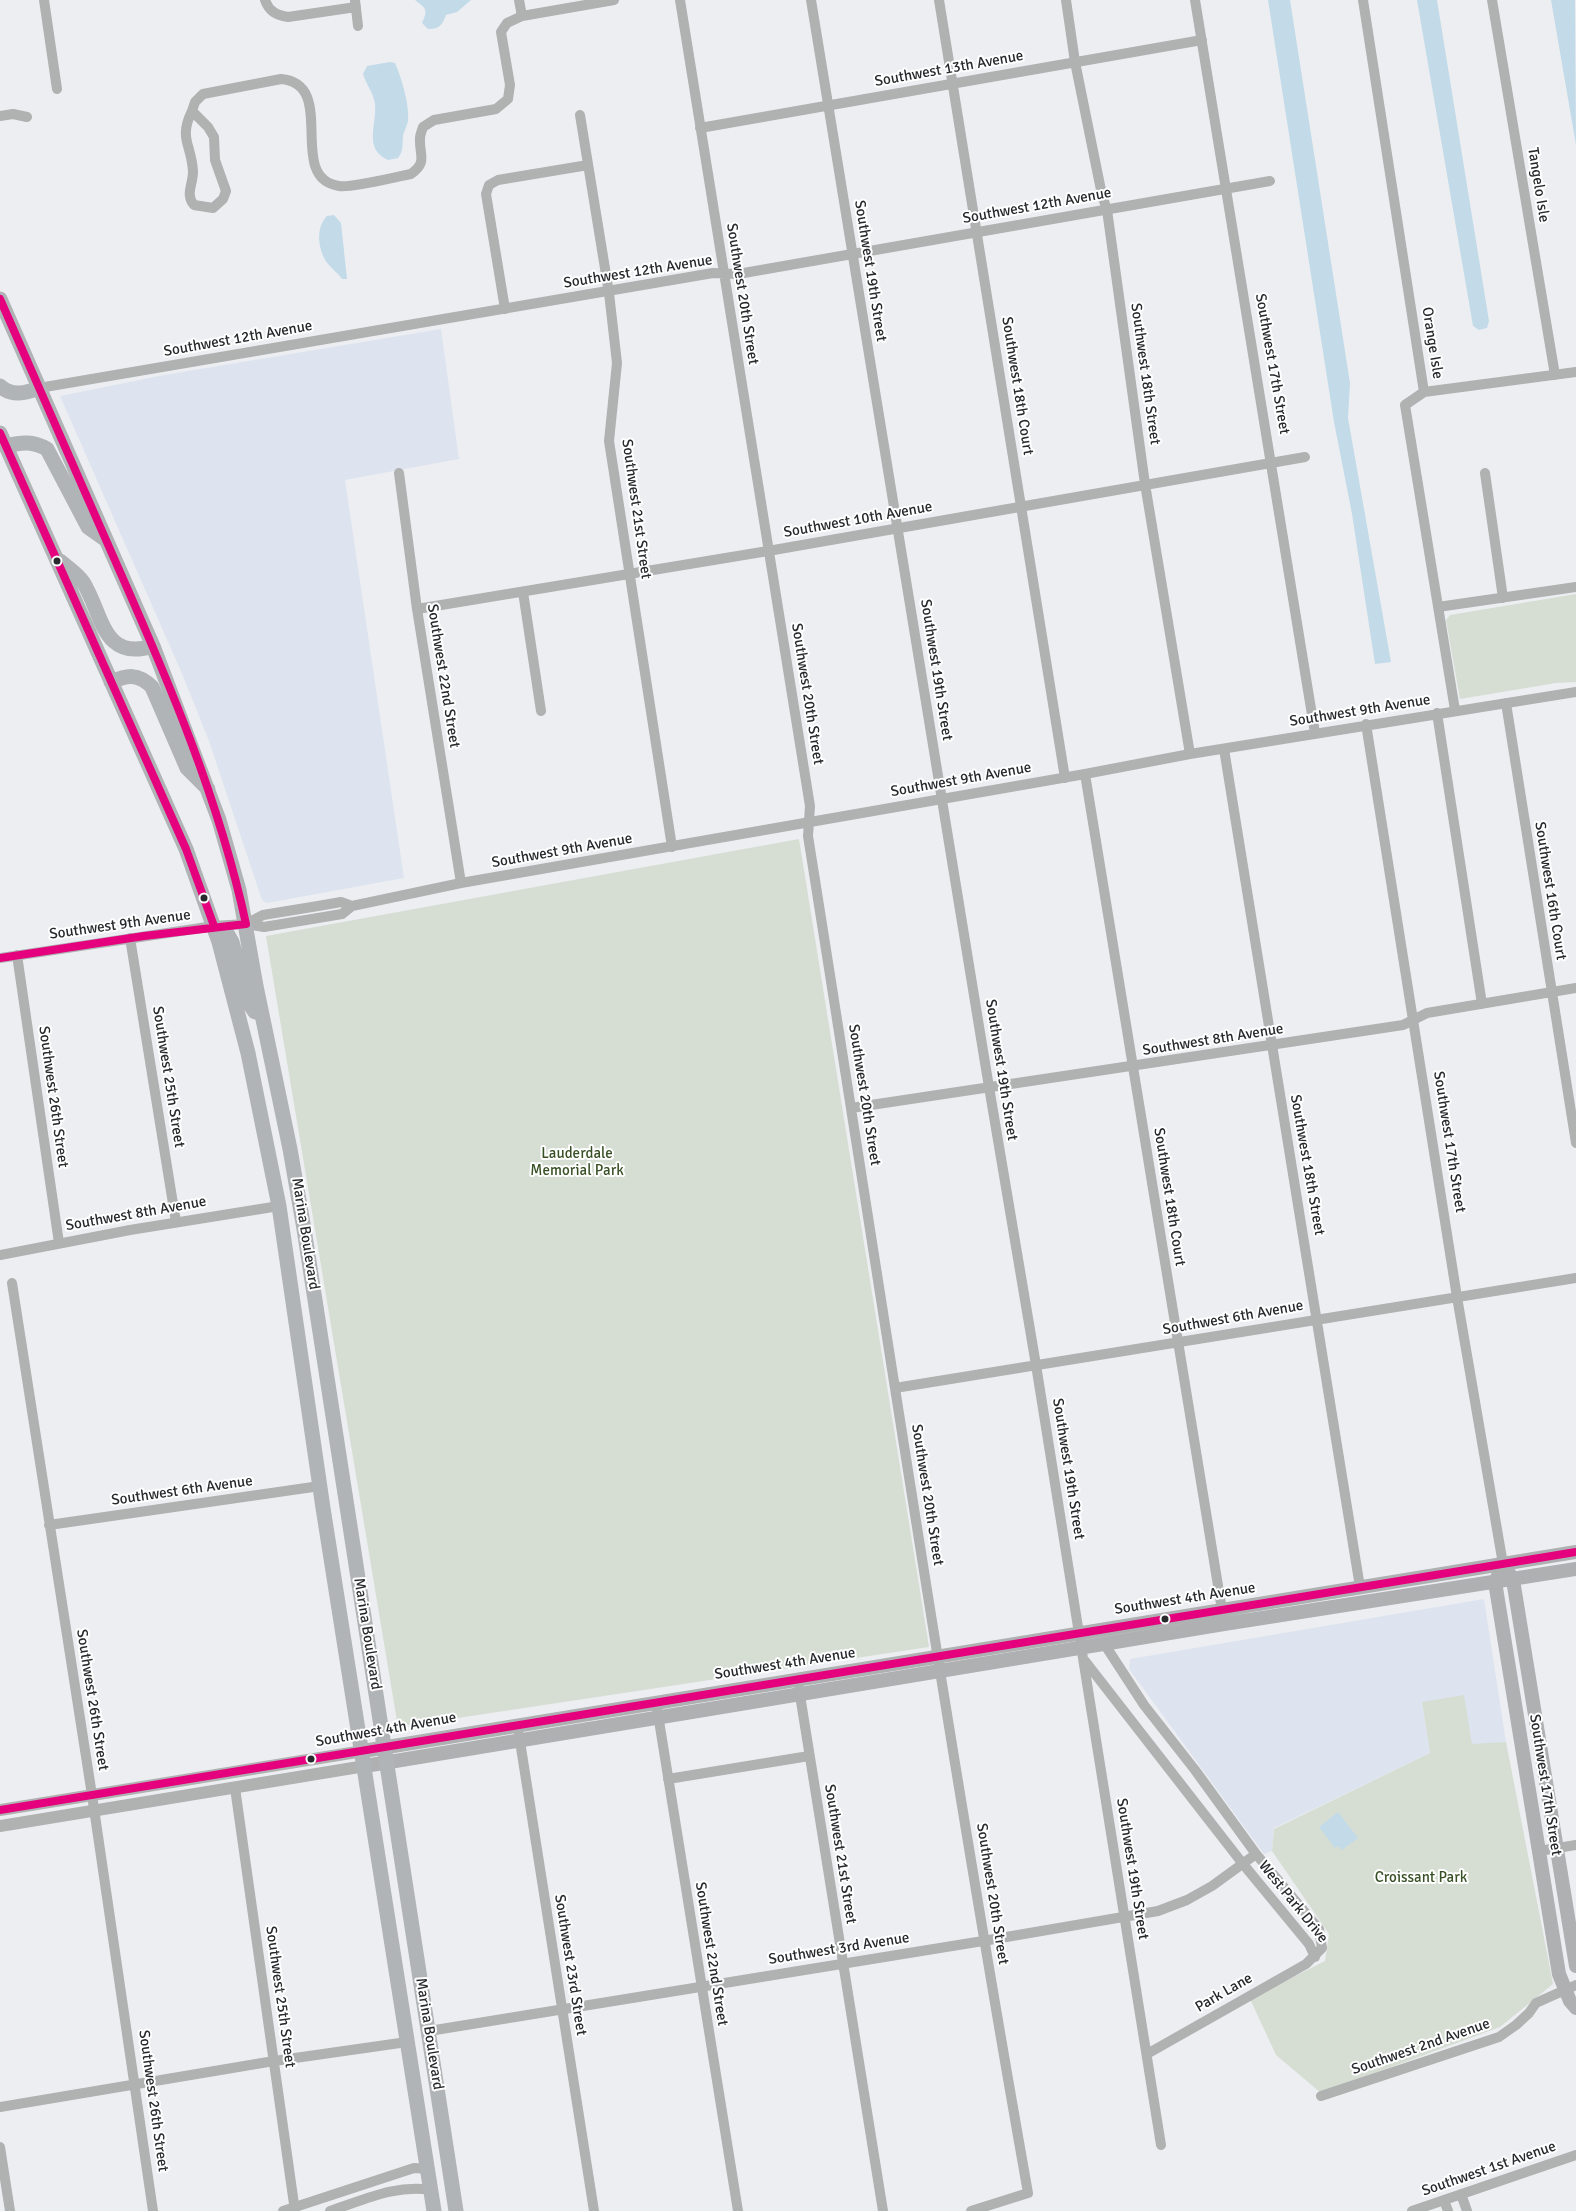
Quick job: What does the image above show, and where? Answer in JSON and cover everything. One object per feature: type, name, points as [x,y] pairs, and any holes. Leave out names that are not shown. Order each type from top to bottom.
[{"type":"main road","name":"Marina Boulevard","points":[[0,299],[153,646],[209,790],[229,851],[246,924],[263,1023],[287,1132],[304,1228],[456,2211]]},
{"type":"main road","points":[[0,386],[12,393],[26,393],[39,388]]},
{"type":"main road","name":"Marina Boulevard","points":[[3,440],[186,849],[214,926],[250,1061],[279,1206],[320,1486],[434,2211]]},
{"type":"main road","points":[[3,440],[37,443],[47,449],[88,527],[106,539]]},
{"type":"main road","points":[[55,557],[82,581],[107,635],[118,646],[129,650],[153,646]]},
{"type":"main road","points":[[111,682],[132,675],[144,680],[152,687],[187,768],[209,790]]},
{"type":"main road","points":[[214,926],[228,935],[232,942],[249,1003],[263,1023]]},
{"type":"main road","points":[[279,1206],[288,1210],[304,1228]]},
{"type":"main road","name":"Southwest 4th Avenue","points":[[364,1759],[517,1725],[1576,1552]]},
{"type":"main road","points":[[1495,1582],[1503,1564]]},
{"type":"main road","name":"Southwest 17th Street","points":[[1503,1564],[1513,1580],[1576,1966]]},
{"type":"main road","name":"Southwest 4th Avenue","points":[[385,1755],[520,1740],[941,1671],[1083,1655],[1105,1645],[1224,1624],[1576,1569]]},
{"type":"main road","name":"Southwest 17th Street","points":[[1495,1582],[1559,1974],[1570,1988],[1576,2008]]},
{"type":"main road","points":[[403,2018],[421,2030],[428,2031]]},
{"type":"main road","points":[[407,2042],[421,2046],[432,2056]]},
{"type":"main road","points":[[428,2169],[441,2181],[450,2194],[456,2211]]},
{"type":"street","points":[[44,0],[56,89]]},
{"type":"street","points":[[265,0],[271,11],[288,17],[355,4],[358,26]]},
{"type":"street","points":[[519,0],[522,16]]},
{"type":"street","points":[[192,111],[208,127],[214,137],[214,160],[226,191],[224,200],[212,208],[194,205],[190,197],[193,169],[186,141],[185,127],[195,102],[203,94],[281,79],[291,80],[299,85],[310,107],[313,131],[311,156],[318,174],[328,183],[341,186],[410,174],[419,168],[422,158],[420,138],[423,127],[434,120],[496,109],[508,100],[510,86],[501,32],[507,23],[522,16],[614,0]]},
{"type":"street","name":"Southwest 20th Street","points":[[681,0],[810,806],[808,836],[894,1388],[983,1941],[1028,2193],[971,2211]]},
{"type":"street","name":"Southwest 19th Street","points":[[811,0],[988,1087],[1080,1633],[1161,2145]]},
{"type":"street","name":"Southwest 18th Court","points":[[939,0],[1065,778]]},
{"type":"street","name":"Southwest 18th Street","points":[[1066,0],[1075,62],[1102,196],[1107,210],[1145,484],[1190,754]]},
{"type":"street","name":"Southwest 17th Street","points":[[1196,0],[1315,733]]},
{"type":"street","name":"Orange Isle","points":[[1363,0],[1424,392],[1405,405],[1455,710]]},
{"type":"street","name":"Tangelo Isle","points":[[1492,0],[1554,375]]},
{"type":"street","name":"Southwest 13th Avenue","points":[[700,128],[1202,40]]},
{"type":"street","points":[[0,116],[13,114],[27,117]]},
{"type":"street","name":"Southwest 21st Street","points":[[580,115],[617,363],[610,441],[672,847]]},
{"type":"street","points":[[505,309],[486,194],[489,185],[498,180],[588,166]]},
{"type":"street","name":"Southwest 12th Avenue","points":[[39,388],[713,274],[738,274],[1270,181]]},
{"type":"street","points":[[1424,392],[1576,372]]},
{"type":"street","name":"Southwest 10th Avenue","points":[[417,609],[768,551],[1272,461],[1305,457]]},
{"type":"street","name":"Southwest 22nd Street","points":[[399,473],[417,609],[461,883]]},
{"type":"street","points":[[1485,473],[1503,598]]},
{"type":"street","points":[[1438,607],[1576,587]]},
{"type":"street","points":[[523,592],[541,711]]},
{"type":"street","name":"Southwest 9th Avenue","points":[[0,958],[214,926],[246,924],[263,916],[341,902],[352,906],[461,883],[809,823],[941,798],[1065,778],[1190,754],[1366,724],[1576,692]]},
{"type":"street","name":"Southwest 16th Court","points":[[1506,703],[1576,1143]]},
{"type":"street","points":[[1437,713],[1482,1004]]},
{"type":"street","name":"Southwest 17th Street","points":[[1366,724],[1457,1297],[1503,1564]]},
{"type":"street","name":"Southwest 18th Street","points":[[1224,749],[1360,1587]]},
{"type":"street","name":"Southwest 18th Court","points":[[1085,774],[1224,1624]]},
{"type":"street","name":"Southwest 25th Street","points":[[130,938],[176,1222]]},
{"type":"street","name":"Southwest 26th Street","points":[[17,955],[59,1243]]},
{"type":"street","name":"Southwest 8th Avenue","points":[[851,1108],[1403,1025],[1427,1013],[1576,988]]},
{"type":"street","name":"Southwest 8th Avenue","points":[[0,1255],[176,1222],[279,1206]]},
{"type":"street","name":"Southwest 6th Avenue","points":[[894,1388],[1576,1278]]},
{"type":"street","name":"Southwest 26th Street","points":[[12,1283],[95,1811],[154,2211]]},
{"type":"street","name":"Southwest 6th Avenue","points":[[49,1525],[320,1486]]},
{"type":"street","name":"West Park Drive","points":[[1105,1645],[1144,1705],[1195,1770],[1256,1854],[1319,1929],[1322,1948],[1315,1957]]},
{"type":"street","name":"West Park Drive","points":[[1083,1655],[1243,1864],[1310,1944],[1315,1957]]},
{"type":"street","name":"Southwest 21st Street","points":[[797,1678],[883,2211]]},
{"type":"street","name":"Southwest 22nd Street","points":[[656,1702],[738,2211]]},
{"type":"street","name":"Southwest 23rd Street","points":[[517,1725],[594,2211]]},
{"type":"street","points":[[668,1778],[809,1756]]},
{"type":"street","name":"Southwest 4th Avenue","points":[[0,1826],[235,1788],[364,1759]]},
{"type":"street","name":"Southwest 4th Avenue","points":[[0,1810],[92,1795],[364,1759]]},
{"type":"street","name":"Southwest 25th Street","points":[[235,1788],[295,2209]]},
{"type":"street","points":[[1539,1851],[1576,1844]]},
{"type":"street","name":"Southwest 3rd Avenue","points":[[428,2031],[1158,1911],[1187,1900],[1212,1886],[1256,1854]]},
{"type":"street","name":"Park Lane","points":[[1146,2054],[1306,1964],[1315,1957]]},
{"type":"street","name":"Southwest 2nd Avenue","points":[[1321,2096],[1499,2037],[1516,2025],[1536,2003],[1570,1988]]},
{"type":"street","points":[[0,2107],[274,2061],[407,2042]]},
{"type":"street","points":[[0,2147],[10,2211]]},
{"type":"street","name":"Southwest 1st Avenue","points":[[1412,2211],[1576,2155]]},
{"type":"street","points":[[283,2211],[295,2209],[414,2168],[428,2169]]},
{"type":"street","points":[[330,2211],[396,2189],[417,2187],[431,2190]]},
{"type":"street","points":[[1461,2194],[1467,2211]]},
{"type":"street","points":[[1444,2200],[1448,2211]]},
{"type":"shaded area","points":[[441,329],[459,459],[345,480],[404,878],[267,903],[262,900],[209,741],[183,676],[60,396],[164,375]]},
{"type":"shaded area","points":[[1484,1599],[1506,1742],[1472,1745],[1422,1703],[1430,1753],[1274,1828],[1272,1851],[1264,1854],[1129,1669],[1130,1659]]},
{"type":"green space","points":[[1576,594],[1576,682],[1556,683],[1460,699],[1446,620],[1450,615]]},
{"type":"green space","name":"Lauderdale Memorial Park","points":[[799,839],[929,1647],[398,1727],[266,936]]},
{"type":"green space","name":"Croissant Park","points":[[1464,1695],[1472,1744],[1506,1742],[1553,1984],[1500,2027],[1321,2093],[1276,2055],[1250,1999],[1325,1961],[1329,1934],[1272,1851],[1274,1829],[1430,1753],[1422,1702]]},
{"type":"water","points":[[415,0],[471,0],[457,12],[446,15],[442,24],[438,27],[428,29],[422,23],[425,9]]},
{"type":"water","points":[[1268,0],[1290,0],[1350,383],[1348,418],[1391,662],[1375,664],[1352,514],[1334,422]]},
{"type":"water","points":[[1417,0],[1437,0],[1489,321],[1487,328],[1479,330],[1473,326]]},
{"type":"water","points":[[1551,0],[1575,0],[1576,145]]},
{"type":"water","points":[[390,62],[395,63],[400,75],[406,99],[408,123],[398,158],[388,160],[380,155],[373,143],[375,104],[363,74],[367,66]]},
{"type":"water","points":[[334,215],[341,223],[347,279],[342,279],[328,264],[320,246],[319,233],[323,221],[327,216]]},
{"type":"water","points":[[1338,1812],[1358,1838],[1342,1850],[1339,1846],[1335,1848],[1319,1827]]},
{"type":"transit line","points":[[0,299],[174,697],[222,832],[246,924],[144,936],[0,958]]},
{"type":"transit line","points":[[0,433],[186,849],[214,926]]},
{"type":"transit line","points":[[0,1810],[1576,1552]]}]
